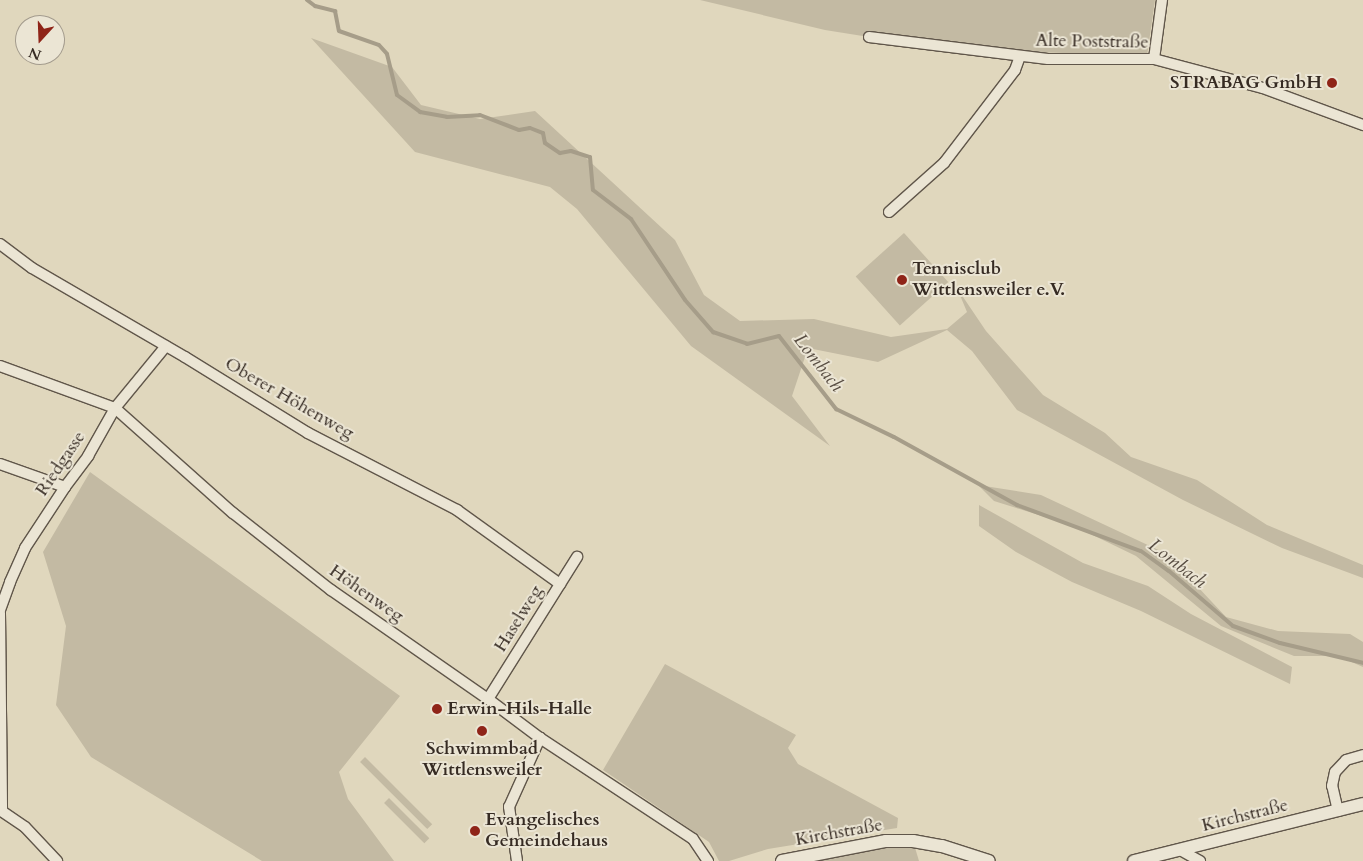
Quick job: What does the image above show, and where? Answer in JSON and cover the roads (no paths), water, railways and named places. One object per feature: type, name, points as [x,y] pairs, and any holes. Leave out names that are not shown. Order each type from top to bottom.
[{"type":"street","points":[[1154,59],[1162,0]]},
{"type":"street","name":"Alte Poststraße","points":[[869,37],[1048,60],[1154,59],[1263,88],[1363,124]]},
{"type":"street","name":"Alte Poststraße","points":[[889,212],[944,163],[1015,70],[1020,56]]},
{"type":"street","name":"Oberer Höhenweg","points":[[0,244],[32,268],[166,346],[308,433],[457,510],[560,584]]},
{"type":"street","name":"Riedgasse","points":[[1,810],[0,612],[10,582],[25,548],[88,456],[115,408],[166,346]]},
{"type":"street","name":"Höhenweg","points":[[0,366],[115,408],[233,513],[330,590],[488,699],[540,738],[694,839],[708,861]]},
{"type":"street","points":[[0,464],[65,487]]},
{"type":"street","name":"Haselweg","points":[[488,699],[577,557]]},
{"type":"street","points":[[517,861],[510,807],[540,738]]},
{"type":"street","points":[[1338,811],[1332,786],[1335,772],[1346,760],[1363,755]]},
{"type":"street","name":"Kirchstraße","points":[[1134,861],[1363,804]]},
{"type":"street","points":[[1,810],[25,827],[57,861]]},
{"type":"street","name":"Kirchstraße","points":[[782,861],[886,841],[904,841],[942,846],[988,861]]},
{"type":"street","points":[[1180,850],[1200,861]]},
{"type":"waterway","name":"Lombach","points":[[307,0],[315,6],[335,11],[339,31],[379,45],[387,54],[397,95],[420,112],[447,117],[480,115],[519,130],[530,128],[543,133],[545,143],[560,153],[571,151],[590,157],[593,190],[631,219],[685,300],[713,332],[747,344],[779,336],[836,409],[894,437],[1017,505],[1141,551],[1169,571],[1233,626],[1280,643],[1363,663]]},
{"type":"place","name":"STRABAG GmbH","points":[[1332,83]]},
{"type":"place","name":"Tennisclub Wittlensweiler e.V.","points":[[902,280]]},
{"type":"place","name":"Erwin-Hils-Halle","points":[[437,709]]},
{"type":"place","name":"Schwimmbad Wittlensweiler","points":[[482,731]]},
{"type":"place","name":"Evangelisches Gemeindehaus","points":[[475,831]]}]
